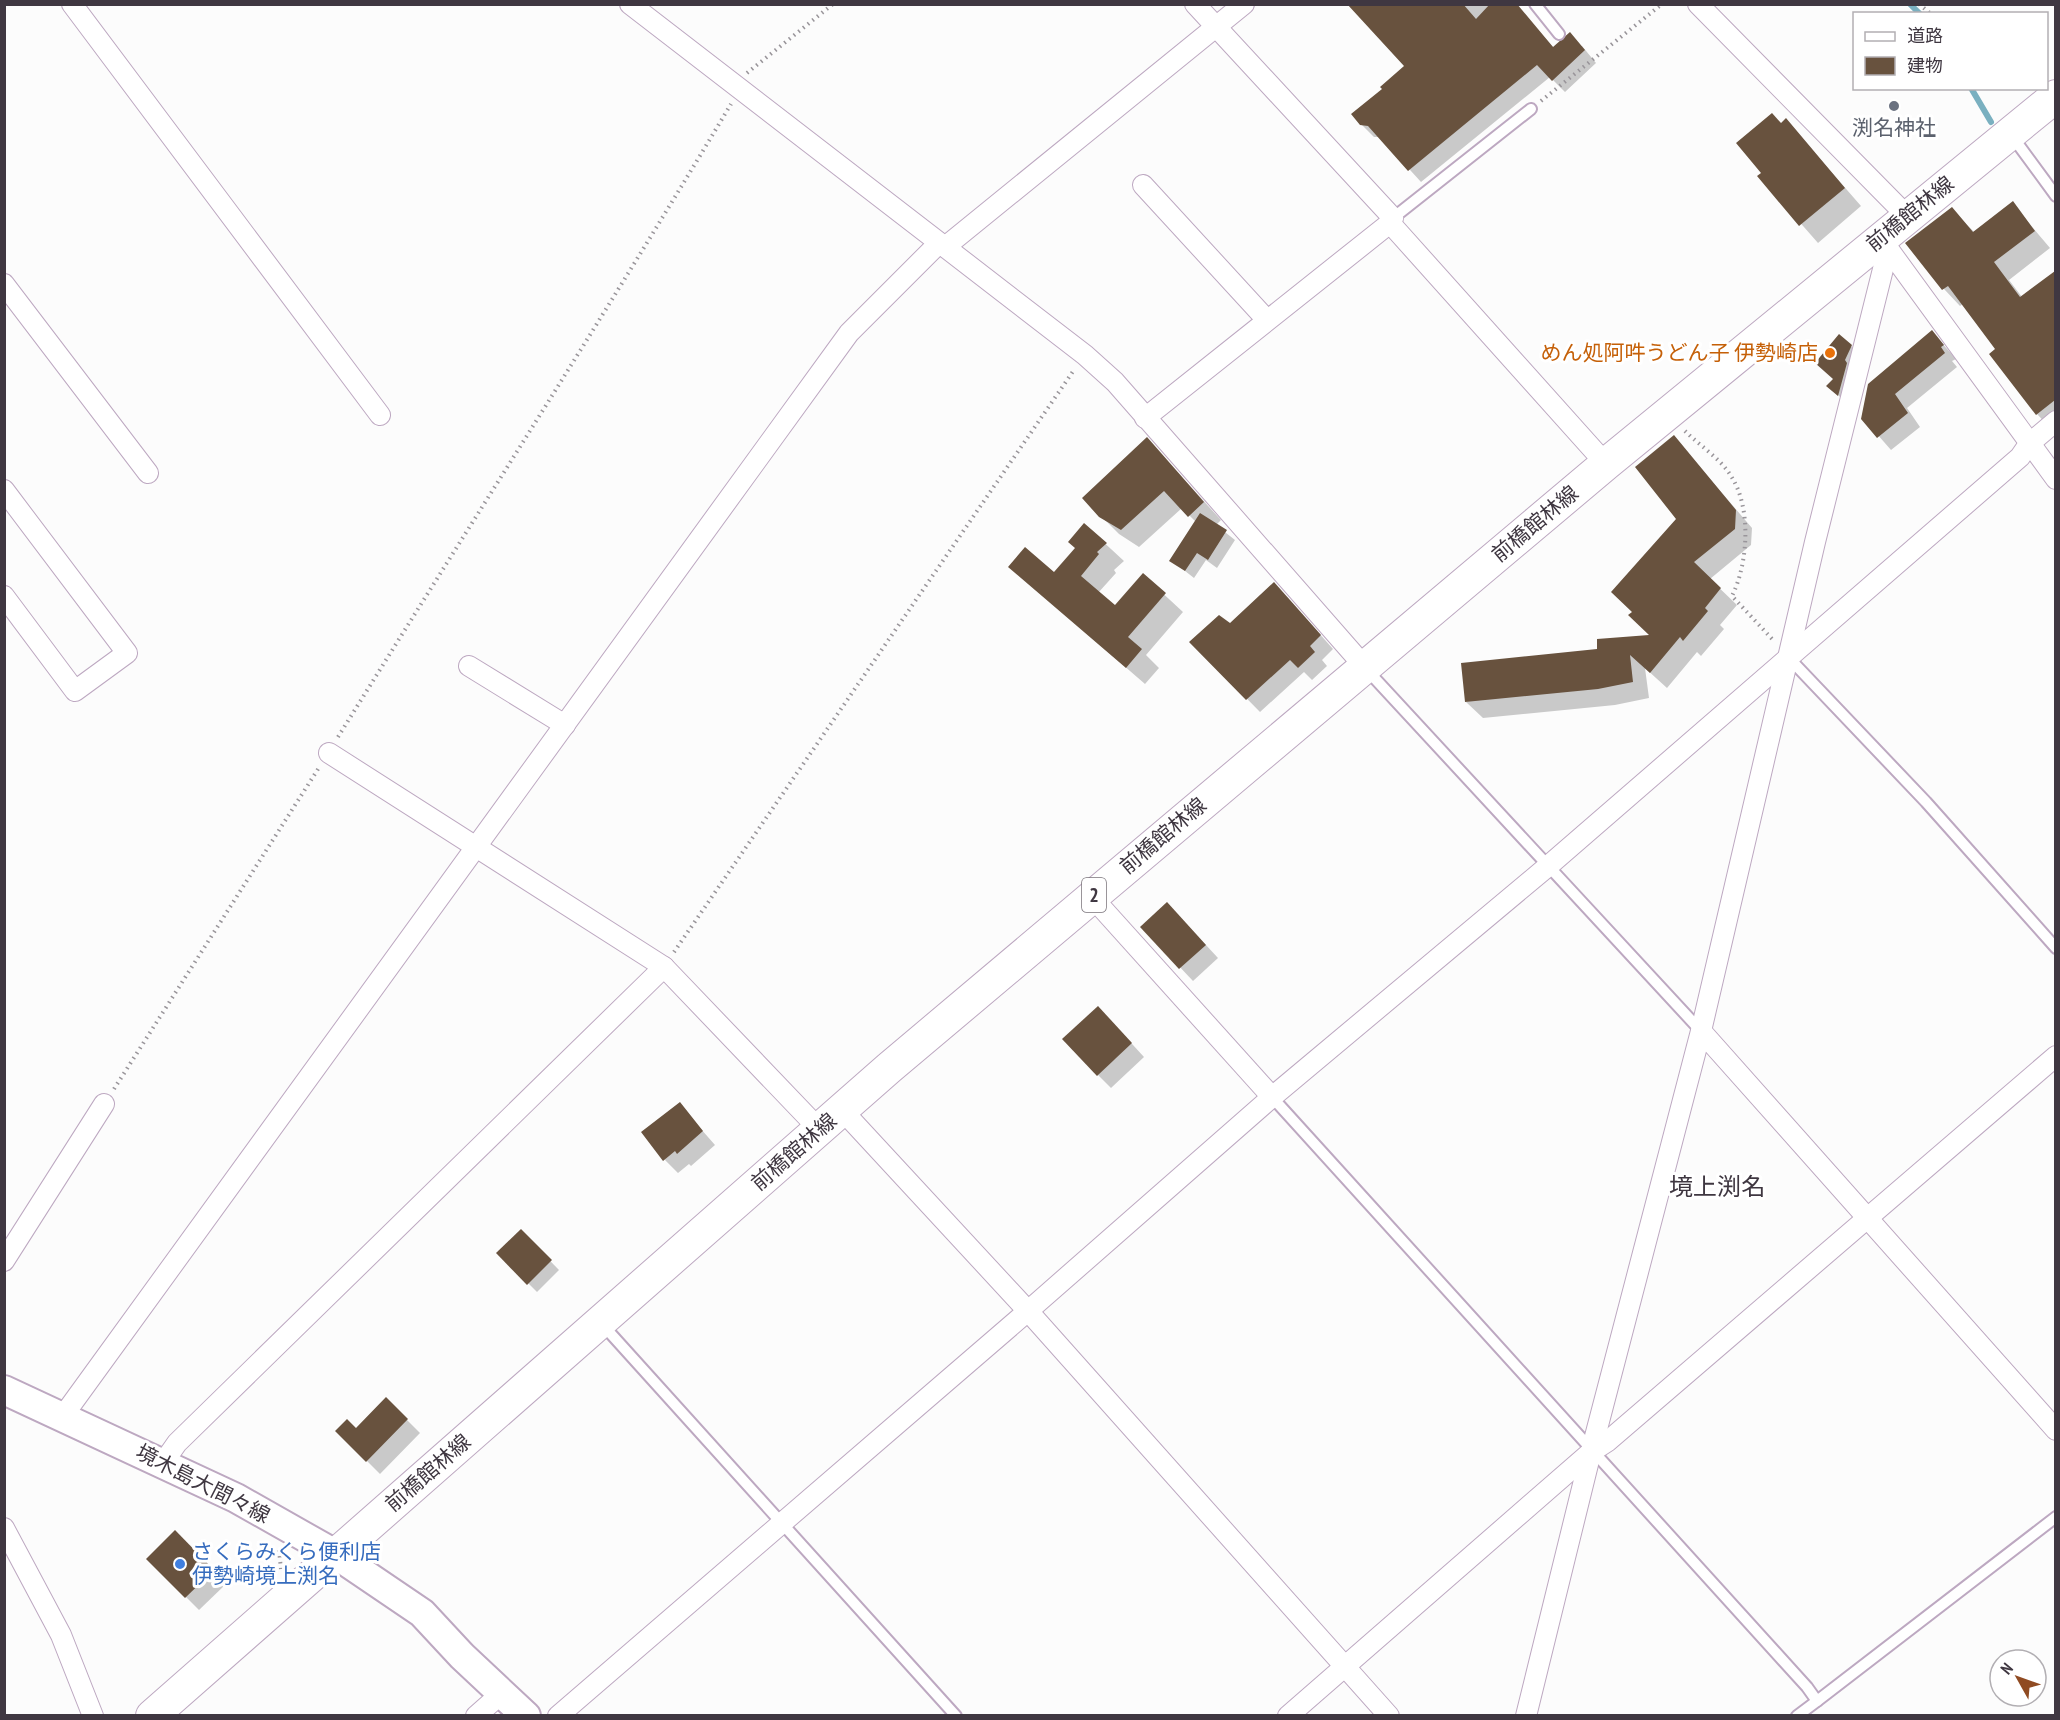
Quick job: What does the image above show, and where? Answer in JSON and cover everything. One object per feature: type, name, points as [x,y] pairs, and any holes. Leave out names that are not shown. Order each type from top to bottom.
[{"type":"main road","name":"前橋館林線","points":[[152,1716],[831,1120],[1092,897],[1606,464],[1884,244],[1907,216],[2055,96]]},
{"type":"main road","name":"境木島大間々線","points":[[4,1390],[236,1498],[335,1554],[422,1613],[526,1716]]},
{"type":"street","points":[[72,4],[380,415]]},
{"type":"street","points":[[630,4],[738,85],[1085,355],[1114,382],[1364,666]]},
{"type":"street","points":[[1195,4],[1392,220],[1606,464]]},
{"type":"street","points":[[63,1416],[477,849],[849,333],[942,245],[1244,4]]},
{"type":"street","points":[[1698,4],[1907,216]]},
{"type":"street","points":[[1143,185],[1267,320]]},
{"type":"street","points":[[1145,418],[1392,220]]},
{"type":"street","points":[[1884,244],[2055,479]]},
{"type":"street","points":[[1526,1716],[1591,1452],[1701,1031],[1884,244]]},
{"type":"street","points":[[4,284],[148,472]]},
{"type":"street","points":[[558,1716],[1028,1311],[1272,1097],[1547,867],[2020,457],[2029,444],[2055,421]]},
{"type":"street","points":[[4,490],[127,653],[75,691],[4,596]]},
{"type":"street","points":[[469,666],[566,725]]},
{"type":"street","points":[[328,753],[664,967],[831,1120],[1028,1311],[1389,1716]]},
{"type":"street","points":[[1092,897],[1272,1097]]},
{"type":"street","points":[[163,1463],[177,1443],[664,967]]},
{"type":"street","points":[[1701,1031],[2055,1430]]},
{"type":"street","points":[[1288,1716],[1591,1452],[1608,1442],[2055,1056]]},
{"type":"street","points":[[4,1261],[104,1104]]},
{"type":"street","points":[[4,1528],[61,1635],[93,1716]]},
{"type":"street","points":[[476,1716],[502,1693]]},
{"type":"lane","points":[[1535,4],[1559,34]]},
{"type":"lane","points":[[1392,220],[1531,109]]},
{"type":"lane","points":[[2010,134],[2055,196]]},
{"type":"lane","points":[[1788,657],[1926,802],[2055,948]]},
{"type":"lane","points":[[1364,666],[1547,867],[1701,1031]]},
{"type":"lane","points":[[1272,1097],[1817,1701]]},
{"type":"lane","points":[[600,1322],[956,1716]]},
{"type":"lane","points":[[1797,1716],[2055,1517]]},
{"type":"path","points":[[104,1104],[328,753],[467,529],[597,328],[738,85],[833,4]]},
{"type":"path","points":[[1531,109],[1662,4]]},
{"type":"path","points":[[664,967],[1085,355]]},
{"type":"path","points":[[1668,413],[1720,462],[1740,495],[1744,523],[1743,562],[1741,578],[1732,596],[1788,657]]},
{"type":"path","points":[[278,1579],[282,1562],[279,1548]]},
{"type":"building","points":[[1347,4],[1463,4],[1476,19],[1490,4],[1517,4],[1553,47],[1570,32],[1585,50],[1552,81],[1537,65],[1408,171],[1368,126],[1360,125],[1351,114],[1382,89],[1380,87],[1404,66]]},
{"type":"building","points":[[1772,113],[1781,123],[1786,118],[1845,188],[1799,226],[1757,176],[1761,173],[1736,143]]},
{"type":"building","points":[[2013,201],[2035,231],[1994,262],[2020,297],[2055,271],[2055,400],[2036,415],[1989,354],[1995,349],[1948,286],[1942,290],[1905,243],[1952,207],[1973,232]]},
{"type":"building","points":[[1932,330],[1944,345],[1941,347],[1945,353],[1895,394],[1908,413],[1877,438],[1861,419],[1868,384]]},
{"type":"building","points":[[1839,334],[1852,345],[1845,360],[1847,363],[1838,396],[1826,386],[1833,379],[1815,363]]},
{"type":"building","points":[[1674,435],[1736,510],[1735,529],[1694,562],[1721,588],[1705,608],[1708,611],[1683,641],[1680,637],[1650,673],[1630,655],[1633,682],[1598,689],[1465,702],[1461,663],[1597,649],[1597,639],[1649,635],[1628,615],[1632,612],[1611,592],[1676,519],[1635,467]]},
{"type":"building","points":[[1147,437],[1204,502],[1188,517],[1164,491],[1121,530],[1099,517],[1082,498]]},
{"type":"building","points":[[1200,513],[1227,530],[1208,560],[1197,553],[1185,571],[1169,561]]},
{"type":"building","points":[[1084,523],[1107,543],[1097,552],[1099,554],[1081,576],[1115,605],[1143,573],[1166,593],[1128,637],[1142,649],[1126,668],[1008,567],[1025,547],[1054,572],[1075,548],[1068,542]]},
{"type":"building","points":[[1274,582],[1321,635],[1310,646],[1315,652],[1298,668],[1290,660],[1246,700],[1189,642],[1219,615],[1230,623]]},
{"type":"building","points":[[1167,902],[1206,945],[1179,969],[1140,927]]},
{"type":"building","points":[[1098,1006],[1132,1043],[1097,1076],[1062,1039]]},
{"type":"building","points":[[680,1102],[703,1131],[677,1154],[675,1151],[663,1161],[641,1132]]},
{"type":"building","points":[[521,1229],[552,1260],[527,1285],[496,1253]]},
{"type":"building","points":[[386,1397],[408,1419],[366,1462],[335,1431],[347,1419],[356,1428]]},
{"type":"building","name":"さくらみくら便利店 伊勢崎境上渕名","points":[[175,1530],[214,1570],[185,1598],[146,1559]]},
{"type":"waterway","points":[[1910,4],[1918,12]]},
{"type":"waterway","points":[[1972,90],[1991,122]]},
{"type":"place","name":"渕名神社","points":[[1894,106]]},
{"type":"place","name":"めん処阿吽うどん子 伊勢崎店","points":[[1830,353]]},
{"type":"place","name":"さくらみくら便利店 伊勢崎境上渕名","points":[[180,1564]]},
{"type":"district","name":"境上渕名","points":[[1717,1187]]}]
